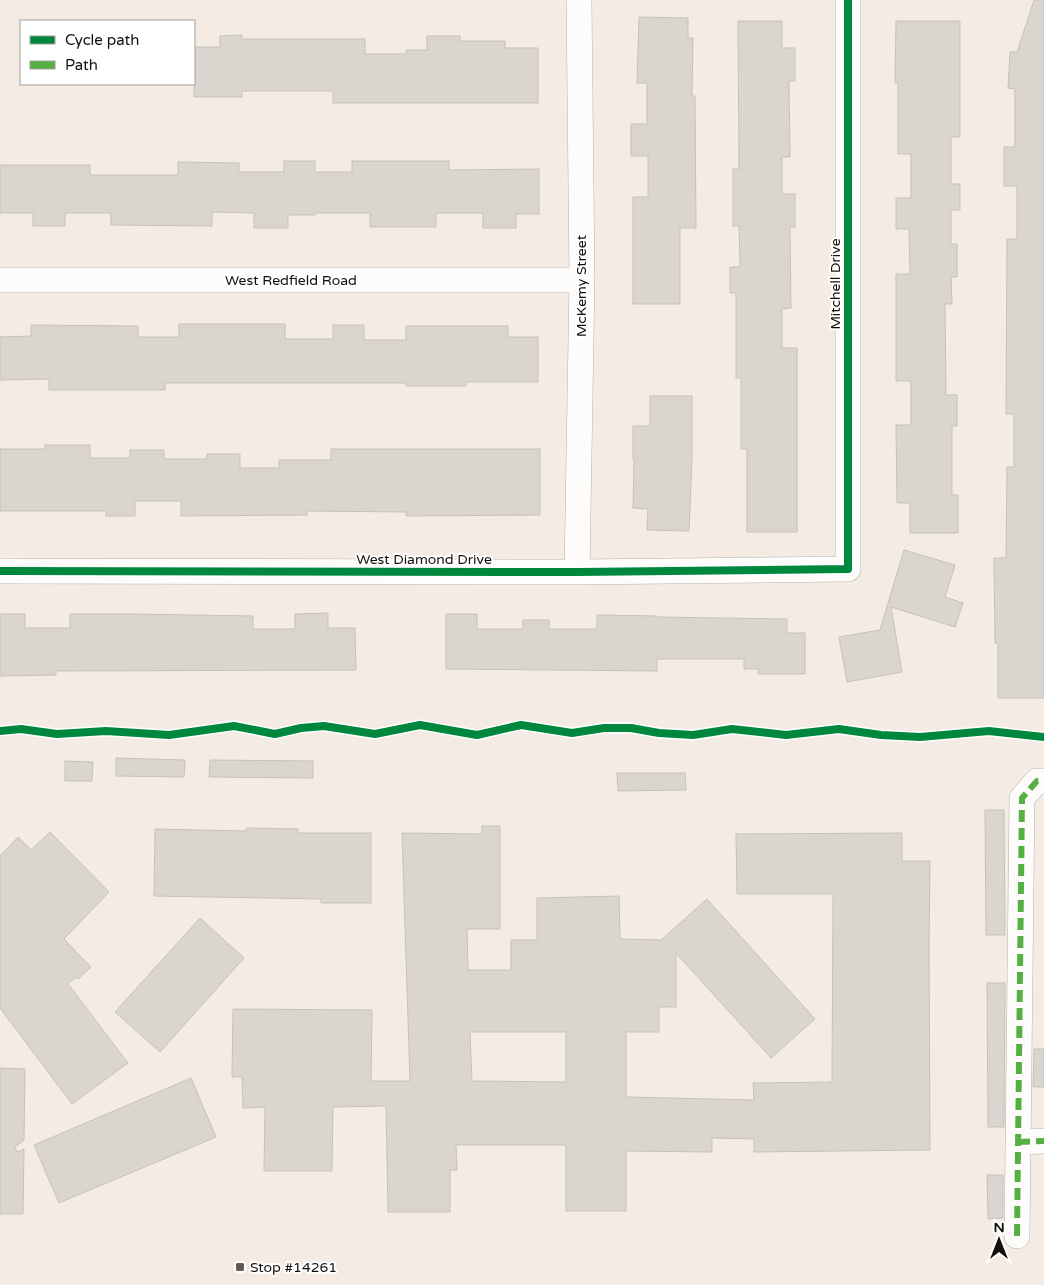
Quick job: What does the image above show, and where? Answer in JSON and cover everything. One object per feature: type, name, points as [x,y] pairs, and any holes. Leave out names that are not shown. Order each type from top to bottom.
[{"type":"street","name":"McKemy Street","points":[[577,572],[582,280],[580,0]]},
{"type":"street","name":"Mitchell Drive","points":[[848,0],[848,569]]},
{"type":"street","name":"West Redfield Road","points":[[0,280],[582,280]]},
{"type":"street","name":"West Diamond Drive","points":[[0,571],[577,572],[848,569]]},
{"type":"street","points":[[1017,1236],[1022,798],[1037,781],[1044,781]]},
{"type":"street","points":[[1018,1142],[1044,1141]]},
{"type":"building","points":[[1034,0],[1044,0],[1044,698],[998,698],[998,643],[995,643],[994,558],[1006,558],[1007,467],[1014,467],[1014,414],[1006,414],[1007,239],[1017,239],[1017,186],[1004,186],[1004,147],[1015,147],[1015,89],[1008,88],[1010,52],[1017,52]]},
{"type":"building","points":[[639,17],[688,18],[688,38],[693,38],[692,96],[695,96],[696,228],[680,228],[680,304],[633,304],[633,197],[648,197],[648,156],[631,156],[631,124],[647,124],[647,83],[637,83]]},
{"type":"building","points":[[738,21],[782,21],[782,48],[795,48],[795,81],[789,81],[790,157],[782,157],[782,194],[795,194],[795,227],[790,227],[791,308],[782,309],[782,348],[797,348],[797,532],[747,532],[747,449],[741,449],[741,378],[736,378],[736,293],[730,293],[730,267],[740,267],[739,226],[733,226],[733,169],[739,169]]},
{"type":"building","points":[[896,21],[960,21],[960,137],[951,137],[951,184],[960,184],[960,210],[951,210],[951,244],[957,244],[957,277],[951,277],[952,304],[945,304],[946,395],[957,395],[957,426],[952,426],[952,495],[958,495],[958,533],[910,533],[910,503],[897,503],[896,425],[911,425],[911,381],[896,381],[896,274],[910,274],[909,229],[896,229],[896,198],[911,198],[911,154],[898,154],[898,83],[895,83]]},
{"type":"building","points":[[242,35],[242,39],[365,39],[365,54],[406,54],[406,50],[427,50],[427,36],[460,36],[460,41],[505,41],[505,48],[538,48],[538,103],[333,103],[333,91],[242,91],[242,97],[194,97],[195,47],[220,47],[220,36]]},
{"type":"building","points":[[284,161],[315,161],[315,172],[352,172],[352,161],[449,161],[449,170],[539,169],[539,214],[516,214],[516,228],[483,228],[483,213],[436,213],[436,227],[370,227],[370,213],[315,213],[315,215],[288,215],[288,228],[254,228],[254,213],[212,212],[212,226],[111,225],[111,213],[65,213],[65,226],[33,226],[33,213],[0,213],[0,165],[90,165],[90,175],[178,175],[178,162],[239,163],[239,172],[284,172]]},
{"type":"building","points":[[179,324],[285,324],[285,339],[333,339],[333,325],[364,325],[364,340],[406,340],[406,326],[508,326],[508,337],[538,337],[538,382],[466,382],[466,386],[406,386],[406,383],[165,383],[165,390],[49,390],[49,379],[0,380],[0,337],[31,336],[31,325],[138,326],[138,337],[179,337]]},
{"type":"building","points":[[650,396],[692,396],[689,531],[647,530],[648,509],[633,508],[633,426],[650,426]]},
{"type":"building","points":[[45,445],[90,445],[90,458],[130,458],[130,450],[164,450],[164,459],[207,459],[207,454],[240,454],[240,468],[279,468],[279,460],[331,460],[331,449],[540,449],[540,515],[406,516],[406,512],[307,511],[307,515],[181,516],[181,501],[135,501],[135,516],[106,516],[106,511],[0,511],[0,449],[45,449]]},
{"type":"building","points":[[904,550],[955,565],[945,597],[963,603],[955,627],[891,607],[902,672],[847,682],[839,637],[880,630]]},
{"type":"building","points":[[328,613],[328,628],[355,628],[356,670],[56,671],[56,675],[0,676],[0,614],[25,614],[25,628],[70,628],[70,614],[132,614],[253,616],[253,629],[295,629],[295,614]]},
{"type":"building","points":[[446,614],[477,614],[477,629],[523,629],[523,620],[549,620],[549,629],[597,629],[597,615],[787,619],[787,633],[805,633],[805,674],[758,674],[759,669],[744,669],[744,659],[657,659],[657,671],[446,669]]},
{"type":"building","points":[[116,758],[185,760],[184,777],[116,776]]},
{"type":"building","points":[[210,760],[313,761],[313,778],[209,777]]},
{"type":"building","points":[[65,761],[93,762],[92,781],[65,781]]},
{"type":"building","points":[[617,773],[685,773],[686,790],[618,791]]},
{"type":"building","points":[[985,810],[1004,810],[1005,935],[986,935]]},
{"type":"building","points":[[482,826],[500,826],[500,929],[467,929],[468,970],[511,970],[511,940],[537,940],[537,898],[619,896],[620,939],[661,940],[707,899],[815,1019],[771,1058],[676,953],[676,1007],[659,1007],[659,1032],[626,1032],[626,1097],[754,1100],[753,1083],[832,1082],[833,894],[737,894],[736,834],[902,833],[902,861],[930,861],[930,1150],[754,1152],[754,1139],[712,1138],[712,1152],[626,1151],[626,1211],[566,1211],[566,1145],[456,1145],[457,1170],[450,1170],[450,1212],[388,1212],[386,1106],[333,1107],[332,1171],[264,1171],[265,1107],[243,1108],[242,1077],[232,1077],[233,1009],[372,1010],[371,1081],[410,1081],[402,833],[482,834]],"holes":[[[470,1032],[566,1032],[566,1082],[472,1081]]]},
{"type":"building","points":[[246,828],[298,829],[298,833],[371,833],[371,903],[321,903],[321,899],[154,896],[155,829],[246,831]]},
{"type":"building","points":[[50,832],[109,892],[64,939],[91,967],[78,979],[76,977],[68,984],[128,1063],[72,1104],[0,1008],[0,856],[18,837],[31,850]]},
{"type":"building","points":[[200,918],[244,958],[160,1052],[115,1012]]},
{"type":"building","points":[[987,983],[1005,983],[1004,1127],[988,1127]]},
{"type":"building","points":[[1034,1049],[1044,1049],[1044,1087],[1033,1087]]},
{"type":"building","points":[[0,1068],[25,1069],[24,1140],[15,1147],[17,1152],[24,1149],[23,1214],[0,1214]]},
{"type":"building","points":[[191,1078],[216,1137],[59,1203],[34,1145]]},
{"type":"building","points":[[987,1175],[1003,1175],[1003,1218],[988,1219]]},
{"type":"marked path","points":[[1017,1236],[1022,798],[1037,781],[1044,781]]},
{"type":"marked path","points":[[1018,1142],[1044,1141]]},
{"type":"cycle path","points":[[0,571],[577,572],[848,569],[848,0]]},
{"type":"cycle path","points":[[0,731],[21,729],[57,734],[106,731],[169,735],[234,726],[275,734],[301,728],[324,726],[375,734],[420,725],[477,735],[521,725],[572,733],[604,728],[631,728],[659,733],[693,735],[732,729],[786,735],[839,729],[881,735],[920,737],[989,731],[1044,737]]},
{"type":"place","name":"Stop #14261","points":[[240,1267]]}]
